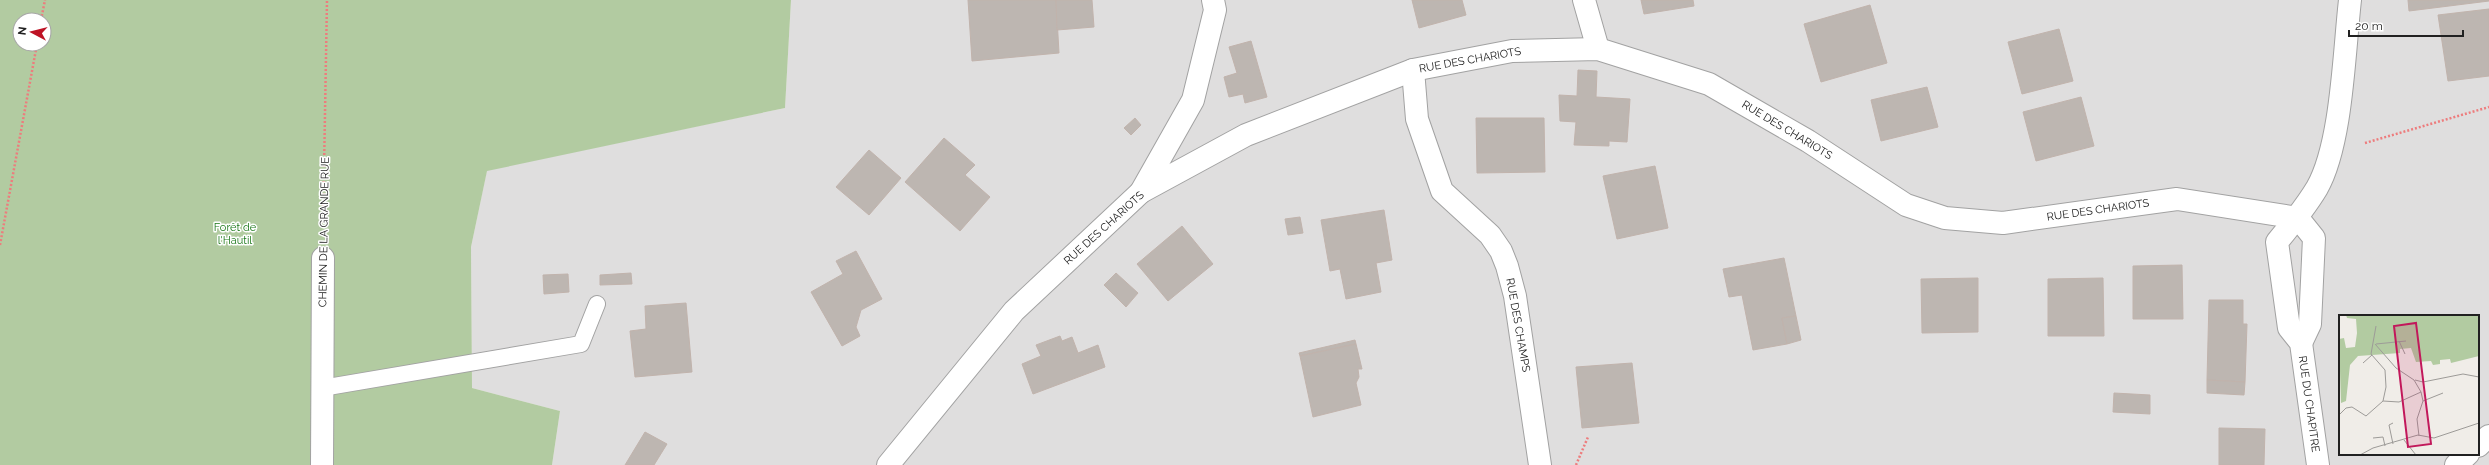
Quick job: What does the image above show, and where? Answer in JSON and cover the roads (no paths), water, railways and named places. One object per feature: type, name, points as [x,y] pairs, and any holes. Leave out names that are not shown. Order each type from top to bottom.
[{"type":"street","points":[[1141,192],[1193,100],[1215,10],[1213,0]]},
{"type":"street","points":[[1584,0],[1598,49]]},
{"type":"street","points":[[2298,218],[2317,187],[2336,127],[2350,0]]},
{"type":"street","name":"RUE DES CHARIOTS","points":[[888,465],[1014,311],[1141,192],[1246,135],[1413,70],[1512,51],[1598,49],[1709,84],[1808,141],[1906,204],[1945,218],[2003,223],[2177,199],[2298,218]]},
{"type":"street","name":"RUE DES CHAMPS","points":[[1413,70],[1417,119],[1442,191],[1490,235],[1501,251],[1507,266],[1515,296],[1540,465]]},
{"type":"street","name":"RUE DU CHAPITRE","points":[[2301,343],[2310,324],[2314,238],[2298,218],[2277,242],[2289,328],[2301,343],[2318,465]]},
{"type":"street","name":"CHEMIN DE LA GRANDE RUE","points":[[322,465],[323,258]]},
{"type":"street","points":[[2479,445],[2489,436]]},
{"type":"street","points":[[2456,465],[2467,455]]},
{"type":"lane","points":[[322,388],[581,344],[598,304]]},
{"type":"park label","name":"Forêt de l'Hautil","points":[[235,233]]}]
